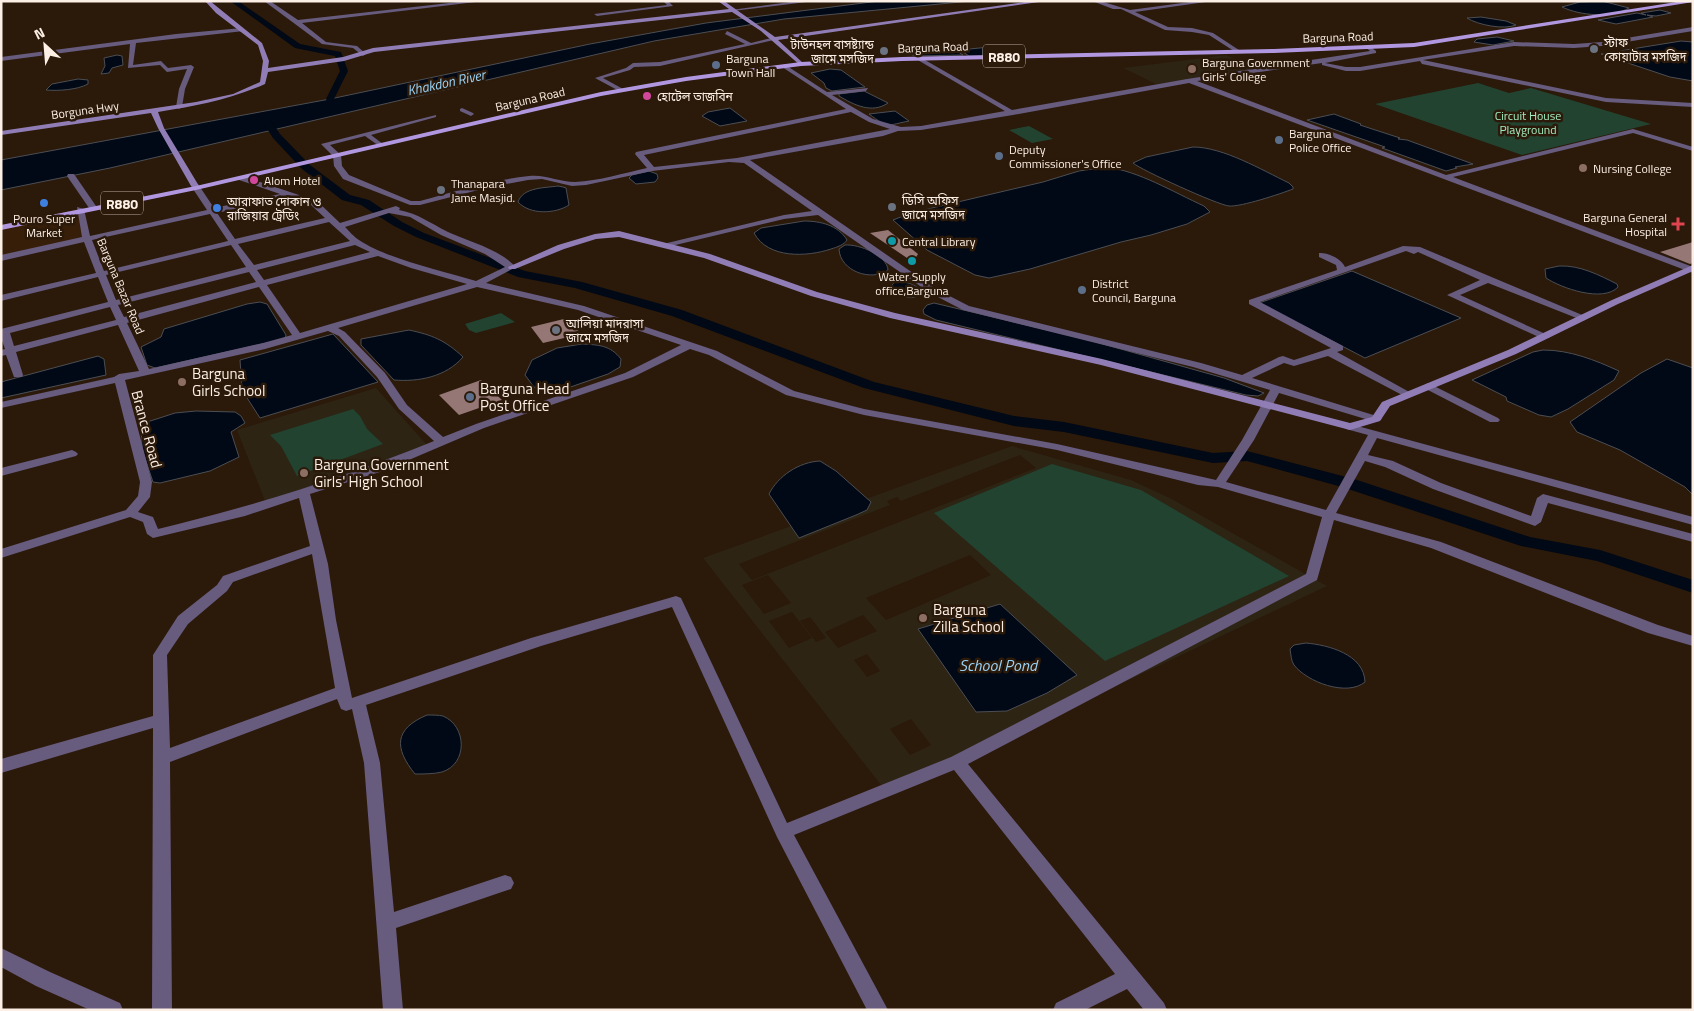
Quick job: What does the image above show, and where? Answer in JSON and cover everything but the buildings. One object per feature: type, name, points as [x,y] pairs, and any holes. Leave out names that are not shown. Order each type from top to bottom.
[{"type":"main road","name":"Barguna Road","points":[[1,227],[242,178],[622,90],[686,79],[801,64],[918,58],[1238,52],[1368,47],[1454,40],[1693,1]]},
{"type":"main road","name":"Barguna Road","points":[[81,210],[92,206],[196,187]]},
{"type":"street","points":[[208,1],[260,44],[265,57],[266,70],[344,59],[373,50],[735,12],[745,8],[813,1]]},
{"type":"street","points":[[266,1],[324,43],[355,47],[363,54]]},
{"type":"street","points":[[296,22],[482,1]]},
{"type":"street","points":[[597,14],[671,6],[665,1]]},
{"type":"street","points":[[720,1],[775,39],[801,64]]},
{"type":"street","points":[[732,1],[745,8]]},
{"type":"street","points":[[622,90],[598,78],[628,69],[633,65],[658,64],[775,39],[1044,1]]},
{"type":"street","points":[[1094,1],[1112,8],[1122,8],[1127,12],[1167,29],[1192,30],[1211,34],[1238,52]]},
{"type":"street","points":[[1127,12],[1211,1]]},
{"type":"street","points":[[1672,1],[1681,3]]},
{"type":"street","points":[[1319,62],[1346,69],[1360,69],[1514,44],[1574,46],[1602,44],[1693,29]]},
{"type":"street","points":[[1,59],[242,30]]},
{"type":"street","points":[[727,33],[750,44]]},
{"type":"street","points":[[1672,33],[1686,36]]},
{"type":"street","points":[[133,42],[130,67],[161,64],[167,70],[191,67],[182,89],[179,107]]},
{"type":"street","points":[[1368,47],[1382,55]]},
{"type":"street","points":[[344,224],[410,203],[420,203],[490,185],[528,178],[542,177],[572,184],[586,183],[652,169],[739,160],[883,134],[898,129],[921,128],[1013,113],[1188,80],[1319,62],[1374,52]]},
{"type":"street","points":[[1390,57],[1428,70],[1446,67]]},
{"type":"street","points":[[918,58],[1013,113]]},
{"type":"street","points":[[1415,60],[1606,100],[1693,105]]},
{"type":"street","points":[[784,66],[853,110],[883,125],[898,129]]},
{"type":"street","name":"Borguna Hwy","points":[[1,134],[206,102],[255,88],[263,83],[266,70]]},
{"type":"street","points":[[1188,80],[1692,269]]},
{"type":"street","points":[[828,94],[866,89]]},
{"type":"street","points":[[462,110],[471,114]]},
{"type":"street","points":[[652,169],[639,154],[853,110]]},
{"type":"street","points":[[154,111],[161,128],[196,187],[298,337]]},
{"type":"street","points":[[410,203],[346,176],[338,166],[338,155],[325,144],[434,116]]},
{"type":"street","points":[[1445,177],[1633,131],[1693,149]]},
{"type":"street","points":[[366,134],[381,145]]},
{"type":"street","points":[[739,160],[755,167],[933,291],[966,308],[1197,365],[1376,420]]},
{"type":"street","points":[[72,176],[92,206]]},
{"type":"street","points":[[242,178],[314,203],[330,219],[344,224],[356,242],[378,253],[414,266],[581,308],[713,353],[757,378],[790,392],[864,412],[1057,447],[1198,481],[1219,484],[1436,545],[1653,629],[1693,641]]},
{"type":"street","points":[[1,258],[290,194]]},
{"type":"street","name":"Barguna Bazar Road","points":[[81,210],[87,239],[113,304],[145,372]]},
{"type":"street","points":[[388,210],[413,215],[444,233],[488,252],[512,267]]},
{"type":"street","points":[[666,246],[784,217],[818,212]]},
{"type":"street","points":[[1,298],[330,219]]},
{"type":"street","points":[[1,404],[265,346],[331,328],[482,282],[512,267],[561,247],[608,234],[619,234],[707,256],[814,294],[893,316],[1102,362],[1350,427],[1693,521]]},
{"type":"street","points":[[18,375],[6,351],[3,332],[356,242]]},
{"type":"street","points":[[1242,379],[1284,359],[1294,363],[1339,348],[1252,302],[1406,248],[1414,251],[1417,249],[1582,318]]},
{"type":"street","points":[[6,351],[262,282],[378,253]]},
{"type":"street","points":[[1322,255],[1340,264],[1342,272]]},
{"type":"street","points":[[1350,427],[1376,420],[1386,404],[1545,336],[1692,269]]},
{"type":"street","points":[[1488,280],[1452,294],[1545,336]]},
{"type":"street","points":[[331,328],[342,334],[381,376],[403,407],[442,441]]},
{"type":"street","points":[[1,554],[130,513],[149,520],[154,534],[240,513],[304,494],[378,468],[442,441],[629,375],[690,345]]},
{"type":"street","points":[[1329,352],[1408,394]]},
{"type":"street","name":"Brance Road","points":[[118,377],[146,482],[144,497],[130,513]]},
{"type":"street","points":[[1428,386],[1494,420]]},
{"type":"street","points":[[1219,484],[1248,440],[1276,389]]},
{"type":"street","points":[[783,832],[957,762],[1312,578],[1329,515],[1363,457],[1374,434]]},
{"type":"street","points":[[1,472],[72,454]]},
{"type":"street","points":[[1363,457],[1389,464],[1437,486],[1535,522],[1543,498],[1693,540],[1690,548],[1693,549]]},
{"type":"street","points":[[304,494],[317,548],[346,705],[536,642],[676,601],[783,832],[878,1010]]},
{"type":"street","points":[[162,1010],[162,720],[160,655],[183,620],[222,588],[228,579],[317,548]]},
{"type":"street","points":[[162,758],[343,691]]},
{"type":"street","points":[[358,702],[372,763],[394,1010]]},
{"type":"street","points":[[1,766],[162,720]]},
{"type":"street","points":[[957,762],[1157,1010]]},
{"type":"street","points":[[386,923],[506,883]]},
{"type":"street","points":[[1,957],[43,979],[113,1010]]},
{"type":"street","points":[[1063,1010],[1130,977]]},
{"type":"shaded area","name":"Barguna Government Girls' College","points":[[1226,55],[1262,70],[1156,84],[1123,68]]},
{"type":"shaded area","points":[[80,209],[86,239],[1,258],[1,225]]},
{"type":"shaded area","name":"Barguna Government Girls' High School","points":[[376,388],[427,445],[264,507],[265,501],[237,430]]},
{"type":"shaded area","points":[[1012,446],[1131,480],[1170,498],[1327,586],[1133,678],[885,790],[703,558]],"holes":[[[1020,455],[1036,468],[752,580],[739,564],[890,505],[887,501],[897,497],[901,501]],[[970,555],[991,575],[886,620],[866,598]],[[768,575],[791,603],[764,614],[742,585]],[[1000,604],[1063,661],[975,712],[948,671]],[[792,612],[812,638],[789,648],[769,621]],[[863,615],[877,631],[838,648],[825,632]],[[810,617],[826,638],[816,642],[800,621]],[[867,654],[880,671],[867,677],[854,660]],[[911,719],[931,745],[910,755],[890,729]]]},
{"type":"green space","name":"Circuit House Playground","points":[[1478,83],[1509,93],[1531,88],[1651,124],[1522,155],[1375,104]]},
{"type":"green space","points":[[1029,126],[1053,139],[1032,143],[1009,130]]},
{"type":"green space","points":[[501,313],[515,322],[476,333],[469,330],[465,324]]},
{"type":"green space","points":[[353,409],[360,416],[367,429],[383,444],[297,476],[281,446],[270,435]]},
{"type":"green space","points":[[1052,464],[1141,490],[1289,576],[1105,661],[934,513]]},
{"type":"water","name":"Khakdon River","points":[[879,1],[971,1],[784,19],[654,41],[110,168],[1,190],[1,160],[330,99],[590,44],[706,23]]},
{"type":"water","points":[[1602,1],[1629,8],[1614,13],[1596,15],[1562,7],[1580,2]]},
{"type":"water","points":[[1660,10],[1671,13],[1656,16],[1647,15],[1653,17],[1616,24],[1598,20],[1637,13],[1646,15],[1641,13]]},
{"type":"water","points":[[1481,17],[1506,21],[1516,25],[1505,27],[1491,26],[1467,18]]},
{"type":"water","points":[[1497,37],[1514,41],[1493,45],[1474,42],[1477,39]]},
{"type":"water","points":[[1681,41],[1693,42],[1693,81],[1670,77],[1601,54]]},
{"type":"water","points":[[999,46],[1012,53],[1006,55],[969,56],[960,50]]},
{"type":"water","points":[[943,47],[954,49],[963,55],[916,56],[906,53],[924,48]]},
{"type":"water","points":[[117,55],[122,56],[123,65],[112,68],[109,73],[101,74],[105,66],[104,58]]},
{"type":"water","points":[[830,69],[841,70],[865,87],[832,91],[826,88],[824,83],[811,73]]},
{"type":"water","points":[[78,79],[88,80],[88,84],[67,90],[46,90],[52,84]]},
{"type":"water","points":[[864,91],[888,103],[876,108],[869,108],[857,105],[839,96],[839,94]]},
{"type":"water","points":[[730,108],[747,121],[720,126],[702,116],[708,112]]},
{"type":"water","points":[[895,111],[909,121],[889,125],[869,114]]},
{"type":"water","points":[[1334,114],[1400,138],[1398,139],[1407,140],[1473,164],[1455,167],[1457,168],[1446,171],[1382,148],[1385,147],[1307,120]]},
{"type":"water","points":[[1193,147],[1217,151],[1242,160],[1289,183],[1293,189],[1270,197],[1229,206],[1180,187],[1133,163],[1146,157]]},
{"type":"water","points":[[1106,167],[1131,173],[1156,183],[1204,206],[1210,212],[1187,224],[1151,235],[1030,269],[989,278],[975,275],[927,250],[893,220],[911,213],[1043,182],[1079,171]]},
{"type":"water","points":[[649,171],[657,174],[658,178],[655,182],[636,184],[629,178],[632,175]]},
{"type":"water","points":[[558,186],[566,188],[569,205],[563,208],[543,212],[529,209],[518,202],[529,191]]},
{"type":"water","points":[[804,221],[834,227],[847,240],[840,246],[821,252],[789,254],[769,248],[754,233],[761,228]]},
{"type":"water","points":[[845,245],[857,246],[878,255],[888,270],[873,275],[857,272],[850,268],[841,257],[839,249]]},
{"type":"water","points":[[1559,266],[1589,271],[1617,284],[1618,287],[1611,292],[1593,294],[1561,286],[1546,278],[1545,269]]},
{"type":"water","points":[[1352,271],[1461,318],[1365,358],[1259,303]]},
{"type":"water","points":[[895,282],[913,285],[922,291],[921,294],[910,298],[899,295],[892,290],[891,286]]},
{"type":"water","points":[[260,302],[267,304],[286,335],[285,339],[155,368],[147,365],[141,347],[161,337],[164,329],[247,304]]},
{"type":"water","points":[[934,303],[1085,339],[1224,378],[1264,393],[1258,396],[1246,395],[936,320],[924,314],[923,310],[927,305]]},
{"type":"water","points":[[409,330],[438,339],[463,357],[440,374],[431,377],[413,380],[394,380],[361,345],[361,339]]},
{"type":"water","points":[[333,334],[378,382],[260,418],[242,390],[240,360]]},
{"type":"water","points":[[582,344],[599,345],[613,351],[621,359],[620,367],[608,374],[559,391],[534,387],[525,375],[532,360],[557,348]]},
{"type":"water","points":[[1553,350],[1582,356],[1619,371],[1614,380],[1568,409],[1551,417],[1539,415],[1507,401],[1506,397],[1472,380],[1533,352]]},
{"type":"water","points":[[98,356],[104,359],[106,375],[1,398],[1,382]]},
{"type":"water","points":[[1667,359],[1693,368],[1693,495],[1685,487],[1620,450],[1577,432],[1570,422],[1641,373]]},
{"type":"water","points":[[196,411],[235,412],[241,416],[245,423],[231,432],[239,457],[210,471],[160,483],[153,482],[142,449],[141,424],[175,413]]},
{"type":"water","points":[[820,461],[836,471],[871,502],[867,510],[799,538],[769,494],[778,481],[790,471],[804,464]]},
{"type":"water","name":"School Pond","points":[[1000,604],[1077,675],[1047,693],[1007,711],[976,712],[918,629]]},
{"type":"water","points":[[1306,643],[1334,649],[1352,658],[1363,672],[1365,682],[1348,688],[1338,688],[1317,682],[1308,677],[1294,665],[1290,649],[1294,645]]},
{"type":"water","points":[[427,715],[443,716],[451,721],[457,728],[460,736],[460,753],[450,768],[442,772],[415,774],[403,756],[401,740],[408,726]]},
{"type":"waterway","points":[[233,1],[298,46],[338,54],[344,71],[330,99]]},
{"type":"waterway","points":[[266,119],[276,136],[306,167],[346,198],[365,202],[398,224],[420,235],[522,274],[577,285],[677,313],[869,385],[1014,421],[1064,427],[1213,458],[1247,456],[1348,483],[1527,542],[1600,556],[1693,587]]},
{"type":"place","name":"স্টাফ কোয়াটার মসজিদ","points":[[1594,49]]},
{"type":"place","name":"টাউনহল বাসষ্ট্যান্ড জামে মসজিদ","points":[[884,51]]},
{"type":"place","name":"Barguna Town Hall","points":[[716,65]]},
{"type":"place","name":"Barguna Government Girls' College","points":[[1192,69]]},
{"type":"place","name":"হোটেল তাজবিন","points":[[647,96]]},
{"type":"place","name":"Barguna Police Office","points":[[1279,140]]},
{"type":"place","name":"Deputy Commissioner's Office","points":[[999,156]]},
{"type":"place","name":"Nursing College","points":[[1583,168]]},
{"type":"place","name":"Alom Hotel","points":[[254,180]]},
{"type":"place","name":"Thanapara Jame Masjid.","points":[[441,190]]},
{"type":"place","name":"Pouro Super Market","points":[[44,203]]},
{"type":"place","name":"ডিসি অফিস জামে মসজিদ","points":[[892,207]]},
{"type":"place","name":"আরাফাত দোকান ও রাজিয়ার ট্রেডিং","points":[[217,208]]},
{"type":"place","name":"Barguna General Hospital","points":[[1678,224]]},
{"type":"place","name":"Central Library","points":[[892,241]]},
{"type":"place","name":"Water Supply office,Barguna","points":[[912,261]]},
{"type":"place","name":"District Council, Barguna","points":[[1082,290]]},
{"type":"place","name":"আলিয়া মাদরাসা জামে মসজিদ","points":[[556,330]]},
{"type":"place","name":"Barguna Girls School","points":[[182,382]]},
{"type":"place","name":"Barguna Head Post Office","points":[[470,397]]},
{"type":"place","name":"Barguna Government Girls' High School","points":[[304,473]]},
{"type":"place","name":"Barguna Zilla School","points":[[923,618]]}]
